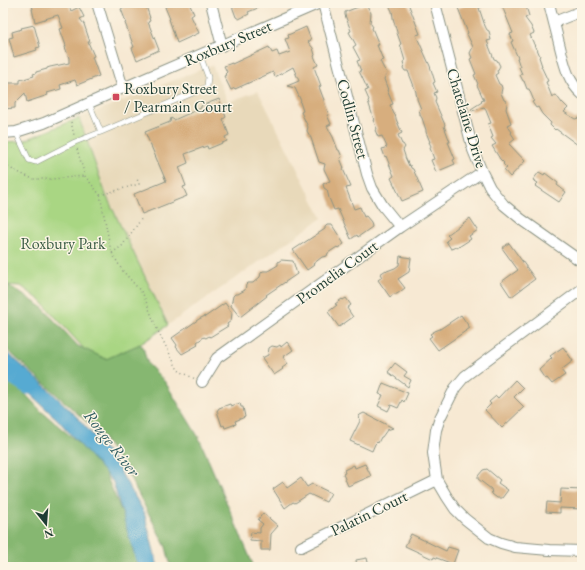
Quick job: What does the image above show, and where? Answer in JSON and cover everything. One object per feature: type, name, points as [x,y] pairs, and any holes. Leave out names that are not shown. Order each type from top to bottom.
[{"type":"street","points":[[97,3],[123,88]]},
{"type":"street","points":[[211,3],[222,46]]},
{"type":"street","name":"Roxbury Street","points":[[3,133],[16,132],[44,123],[321,3]]},
{"type":"street","name":"Codlin Street","points":[[321,3],[367,174],[372,188],[383,206],[400,227]]},
{"type":"street","name":"Chatelaine Drive","points":[[434,3],[473,150],[490,188],[504,205],[521,219],[582,262]]},
{"type":"street","points":[[549,3],[566,71],[578,91],[582,94]]},
{"type":"street","points":[[554,22],[582,10]]},
{"type":"street","name":"Promelia Court","points":[[202,382],[217,358],[400,227],[482,172]]},
{"type":"street","points":[[582,289],[465,376],[455,388],[440,418],[436,430],[433,453],[437,480],[447,497],[455,509],[465,519],[489,538],[515,547],[582,551]]},
{"type":"street","name":"Palatin Court","points":[[302,547],[437,480]]},
{"type":"lane","points":[[16,132],[29,160],[36,162],[75,142],[207,87],[208,77],[200,55]]},
{"type":"lane","points":[[89,103],[101,132]]},
{"type":"path","points":[[68,112],[85,176],[100,195],[112,253],[122,270],[143,294],[157,329],[178,370],[202,382]]},
{"type":"path","points":[[3,161],[13,170],[33,179],[85,176]]},
{"type":"path","points":[[100,195],[139,184],[137,179]]},
{"type":"path","points":[[112,253],[122,246],[142,218]]},
{"type":"shaded area","points":[[212,65],[228,102],[258,91],[322,218],[168,325],[106,195],[79,118]]},
{"type":"green space","name":"Roxbury Park","points":[[79,118],[106,195],[168,325],[103,370],[41,301],[21,286],[3,285],[3,142],[23,141]]},
{"type":"green space","points":[[3,282],[42,307],[78,346],[106,359],[140,344],[144,350],[148,364],[165,382],[199,438],[254,567],[171,567],[166,547],[127,472],[100,434],[3,346]]},
{"type":"green space","points":[[3,370],[41,411],[88,451],[103,468],[135,543],[140,567],[3,567]]},
{"type":"water","points":[[3,349],[43,384],[78,418],[111,456],[144,512],[158,567],[138,567],[113,482],[58,420],[12,377],[3,371]]},
{"type":"building","points":[[38,3],[68,3],[71,11],[79,7],[84,17],[80,19],[84,24],[90,42],[88,42],[94,56],[92,57],[99,76],[77,85],[75,80],[60,85],[61,89],[47,93],[48,95],[27,102],[25,93],[15,103],[15,108],[3,109],[3,85],[6,85],[6,83],[20,83],[20,80],[34,76],[33,74],[36,72],[69,63],[66,46],[60,29],[63,28],[58,15],[35,22],[32,5]]},
{"type":"building","points":[[123,3],[146,3],[150,18],[150,21],[148,22],[159,50],[137,60],[121,9],[124,7]]},
{"type":"building","points":[[165,3],[189,3],[194,14],[191,16],[199,33],[177,43]]},
{"type":"building","points":[[239,3],[256,3],[258,8],[248,12],[249,14],[239,19],[236,17],[232,6]]},
{"type":"building","points":[[388,3],[408,3],[420,34],[416,35],[430,66],[435,82],[433,83],[437,92],[434,93],[436,98],[435,102],[445,125],[444,126],[450,142],[448,142],[455,159],[453,160],[455,164],[436,172],[431,160],[434,159],[430,148],[430,142],[420,115],[419,110],[421,109],[416,92],[408,71],[405,71],[403,68],[403,62],[405,61],[392,11]]},
{"type":"building","points":[[465,3],[491,3],[479,8],[485,26],[490,35],[491,40],[487,41],[494,59],[497,60],[500,66],[497,71],[498,73],[495,75],[499,84],[501,85],[501,93],[507,104],[506,109],[511,123],[507,125],[515,139],[509,144],[525,161],[510,177],[504,170],[507,168],[492,146],[496,144],[491,138],[493,137],[488,124],[491,123],[485,108],[472,111],[471,109],[484,100],[477,85],[478,84],[474,75],[476,74],[470,59],[472,58],[470,53],[473,47],[458,8],[466,5]]},
{"type":"building","points":[[503,3],[525,3],[529,16],[525,18],[534,33],[530,35],[540,56],[541,66],[548,81],[546,82],[552,97],[556,95],[568,108],[564,112],[575,119],[579,118],[582,120],[582,148],[556,129],[555,130],[538,107],[536,108],[532,102],[534,101],[529,89],[527,89],[520,75],[522,74],[519,67],[518,58],[511,42],[513,41],[510,34],[513,33],[502,6]]},
{"type":"building","points":[[366,4],[371,13],[370,23],[373,27],[372,28],[379,45],[377,45],[383,60],[380,61],[387,73],[384,79],[393,104],[390,105],[402,133],[398,135],[405,147],[403,150],[405,157],[409,166],[410,165],[413,169],[423,192],[402,201],[391,178],[394,176],[382,149],[387,147],[382,136],[378,137],[375,130],[377,129],[365,91],[368,90],[359,71],[361,71],[357,61],[360,60],[353,47],[356,45],[349,32],[351,31],[345,15],[345,12]]},
{"type":"building","points":[[34,25],[40,47],[36,48],[37,50],[14,57],[9,38],[13,37],[12,32]]},
{"type":"building","points":[[306,27],[311,40],[308,42],[313,48],[314,56],[318,65],[314,67],[321,86],[319,87],[331,124],[327,126],[342,157],[340,158],[344,168],[343,169],[351,187],[346,188],[354,209],[360,207],[364,217],[366,216],[371,222],[372,227],[358,237],[357,235],[351,239],[338,209],[334,210],[327,190],[324,188],[323,184],[330,181],[324,169],[325,164],[319,162],[311,138],[307,131],[308,127],[301,112],[303,111],[301,101],[295,88],[287,86],[299,81],[293,67],[275,77],[273,72],[231,90],[224,76],[227,72],[224,66],[232,64],[269,47],[272,53],[277,51],[279,56],[290,52],[285,39],[289,38],[288,35]]},
{"type":"building","points":[[219,99],[226,117],[223,119],[229,135],[225,137],[227,141],[208,149],[207,146],[185,154],[188,163],[179,167],[186,186],[183,187],[187,196],[142,214],[134,194],[166,181],[145,132],[170,122],[171,118],[174,120],[201,108],[201,106]]},
{"type":"building","points":[[539,172],[544,175],[545,173],[558,183],[557,185],[566,192],[559,202],[535,186],[538,183],[533,180]]},
{"type":"building","points":[[470,218],[478,230],[469,236],[471,239],[457,248],[451,249],[446,241],[450,238],[447,235]]},
{"type":"building","points":[[327,225],[332,225],[344,244],[328,253],[327,256],[322,257],[307,270],[293,250],[325,229]]},
{"type":"building","points":[[509,243],[535,279],[511,297],[501,282],[518,270],[502,248]]},
{"type":"building","points":[[400,256],[411,258],[409,272],[398,279],[405,288],[390,297],[378,280],[382,277],[380,274],[399,265]]},
{"type":"building","points":[[281,260],[293,261],[297,274],[266,295],[267,296],[240,317],[231,306],[233,296],[245,290],[248,283],[253,283],[260,277],[263,271],[268,271],[278,265],[278,262]]},
{"type":"building","points":[[346,298],[351,305],[347,308],[353,317],[339,327],[328,312],[337,305],[335,304]]},
{"type":"building","points":[[225,303],[232,313],[231,321],[227,324],[228,326],[210,337],[204,337],[197,342],[198,345],[182,354],[176,347],[177,345],[172,338]]},
{"type":"building","points":[[461,315],[470,328],[438,350],[429,338],[432,336],[430,334]]},
{"type":"building","points":[[287,342],[293,350],[283,357],[288,364],[274,375],[262,358],[268,355],[269,348],[272,346],[277,347],[280,345],[281,347]]},
{"type":"building","points":[[563,347],[573,361],[561,370],[565,375],[552,384],[547,378],[545,379],[539,370],[552,358],[550,356]]},
{"type":"building","points":[[395,363],[407,372],[404,376],[411,380],[408,387],[388,372]]},
{"type":"building","points":[[515,380],[523,388],[514,397],[524,407],[502,428],[485,410],[491,404],[489,402],[496,396],[498,398]]},
{"type":"building","points":[[383,383],[408,393],[404,402],[402,400],[398,408],[391,405],[388,411],[378,406],[383,395],[379,394]]},
{"type":"building","points":[[240,403],[241,407],[243,407],[245,417],[235,421],[236,424],[225,428],[224,425],[222,426],[217,411],[219,408],[230,404],[231,406]]},
{"type":"building","points":[[364,413],[393,428],[387,430],[378,443],[377,442],[375,444],[372,451],[350,441],[360,421],[359,416]]},
{"type":"building","points":[[365,464],[371,476],[348,486],[343,474],[345,473],[344,470],[354,465],[355,468]]},
{"type":"building","points":[[487,469],[500,480],[498,483],[508,490],[502,498],[497,498],[492,494],[491,489],[478,479],[478,476],[483,470]]},
{"type":"building","points":[[301,478],[307,487],[312,484],[331,493],[326,502],[309,494],[285,508],[273,489],[283,482],[287,488]]},
{"type":"building","points":[[561,489],[582,490],[582,509],[560,508],[560,513],[546,512],[547,502],[560,503]]},
{"type":"building","points":[[263,513],[278,526],[271,534],[270,550],[261,550],[261,541],[250,540],[251,532],[260,533],[260,528],[263,524],[258,520]]},
{"type":"building","points":[[411,534],[446,551],[448,547],[458,550],[453,564],[434,557],[433,559],[405,546]]},
{"type":"building","points":[[367,558],[369,567],[357,567],[356,560]]},
{"type":"waterway","name":"Rouge River","points":[[3,371],[28,387]]},
{"type":"place","name":"Roxbury Street / Pearmain Court","points":[[116,97]]}]
